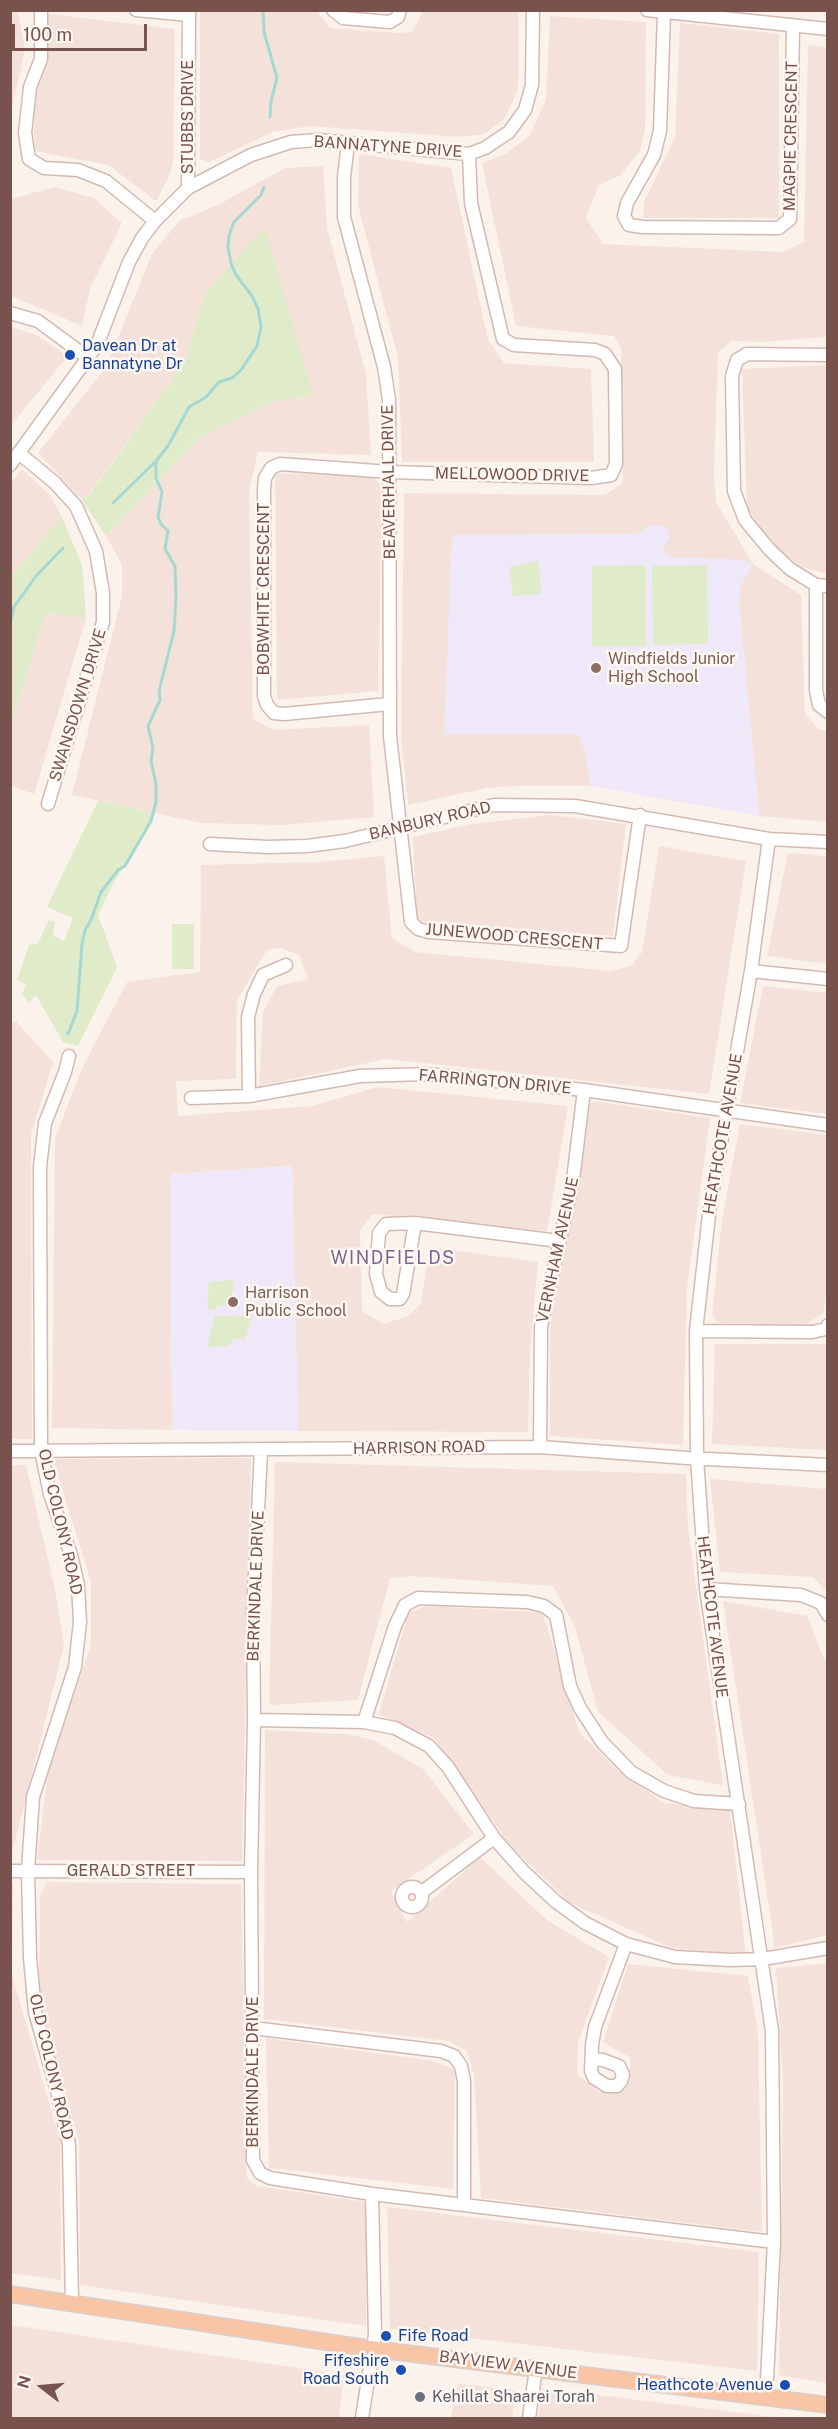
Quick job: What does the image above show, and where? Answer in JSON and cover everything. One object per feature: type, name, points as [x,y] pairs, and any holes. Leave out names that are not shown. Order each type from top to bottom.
[{"type":"main road","name":"BAYVIEW AVENUE","points":[[10,2294],[373,2349],[828,2405]]},
{"type":"street","points":[[41,10],[40,59],[30,87],[25,133],[29,159],[44,168],[78,170],[106,181],[155,221]]},
{"type":"street","points":[[136,10],[189,13]]},
{"type":"street","points":[[333,10],[343,18],[390,22],[398,17],[400,10]]},
{"type":"street","name":"BANNATYNE DRIVE","points":[[10,465],[88,358],[106,324],[129,262],[142,238],[155,221],[188,188],[269,148],[291,142],[318,140],[469,154],[499,140],[518,123],[525,110],[532,85],[533,10]]},
{"type":"street","points":[[647,10],[828,29]]},
{"type":"street","name":"STUBBS DRIVE","points":[[188,188],[189,13]]},
{"type":"street","name":"MAGPIE CRESCENT","points":[[664,13],[660,131],[654,155],[627,203],[624,216],[629,225],[643,227],[779,228],[790,219],[793,26]]},
{"type":"street","name":"BEAVERHALL DRIVE","points":[[348,143],[343,188],[344,217],[384,367],[389,400],[389,704],[392,768],[399,826]]},
{"type":"street","name":"MELLOWOOD DRIVE","points":[[390,471],[591,478],[611,475],[616,464],[615,369],[605,354],[595,350],[514,345],[504,339],[471,203],[469,154]]},
{"type":"street","points":[[10,313],[38,321],[88,358]]},
{"type":"street","points":[[828,355],[747,354],[737,360],[732,376],[734,491],[745,520],[778,558],[798,575],[822,586],[816,690],[819,705],[828,712]]},
{"type":"street","name":"SWANSDOWN DRIVE","points":[[20,454],[54,482],[76,506],[96,551],[103,593],[103,622],[48,804]]},
{"type":"street","name":"BOBWHITE CRESCENT","points":[[389,704],[284,714],[274,713],[267,705],[264,696],[264,489],[265,478],[271,468],[280,464],[390,471]]},
{"type":"street","name":"BANBURY ROAD","points":[[210,844],[268,847],[307,846],[345,841],[399,826],[494,805],[575,806],[640,815],[769,839],[828,842]]},
{"type":"street","name":"JUNEWOOD CRESCENT","points":[[399,826],[408,913],[411,922],[418,929],[621,946],[640,815]]},
{"type":"street","name":"HEATHCOTE AVENUE","points":[[764,2397],[767,2379],[774,2242],[772,2031],[706,1589],[697,1458],[696,1331],[710,1206],[751,971],[769,839]]},
{"type":"street","points":[[249,1096],[248,1017],[250,1009],[263,975],[286,965]]},
{"type":"street","points":[[751,971],[828,979]]},
{"type":"street","name":"OLD COLONY ROAD","points":[[69,1056],[45,1124],[40,1167],[41,1451],[50,1494],[72,1555],[78,1585],[80,1622],[75,1667],[33,1797],[28,1870],[30,1957],[35,2012],[69,2145],[72,2304]]},
{"type":"street","name":"FARRINGTON DRIVE","points":[[191,1098],[249,1096],[360,1076],[426,1074],[584,1090],[828,1125]]},
{"type":"street","name":"VERNHAM AVENUE","points":[[540,1447],[541,1327],[573,1180],[584,1090]]},
{"type":"street","points":[[415,1223],[403,1294],[400,1299],[390,1299],[381,1292],[376,1274],[379,1233],[386,1224],[415,1223],[559,1240]]},
{"type":"street","points":[[696,1331],[812,1332],[826,1329],[828,1325]]},
{"type":"street","name":"HARRISON ROAD","points":[[10,1451],[540,1447],[828,1465]]},
{"type":"street","name":"BERKINDALE DRIVE","points":[[261,1450],[253,1615],[254,1720],[251,1872],[254,2160],[260,2173],[270,2178],[372,2194],[774,2242]]},
{"type":"street","points":[[706,1589],[801,1595],[821,1603],[828,1615]]},
{"type":"street","points":[[364,1722],[395,1626],[405,1605],[418,1598],[527,1602],[544,1606],[556,1615],[570,1686],[579,1707],[602,1742],[631,1772],[664,1791],[694,1800],[739,1804]]},
{"type":"street","points":[[254,1720],[364,1722],[395,1728],[429,1746],[448,1767],[494,1838],[524,1872],[555,1901],[585,1923],[626,1944],[675,1957],[730,1960],[763,1959],[828,1948]]},
{"type":"street","points":[[422,1892],[494,1838]]},
{"type":"street","name":"GERALD STREET","points":[[10,1870],[251,1872]]},
{"type":"street","points":[[592,2059],[595,2027],[626,1944]]},
{"type":"street","points":[[253,2028],[441,2051],[454,2056],[461,2066],[464,2081],[464,2205]]},
{"type":"street","points":[[362,2418],[375,2335],[372,2194]]},
{"type":"street","points":[[529,2418],[536,2369]]},
{"type":"shaded area","points":[[11,10],[18,11],[25,50],[11,113]]},
{"type":"shaded area","points":[[200,11],[319,11],[330,28],[397,33],[412,32],[421,15],[420,11],[519,11],[518,89],[505,118],[485,134],[458,137],[310,126],[273,132],[209,162],[200,159]]},
{"type":"shaded area","points":[[49,14],[175,29],[173,163],[168,179],[156,201],[108,165],[35,151],[33,105],[44,67]]},
{"type":"shaded area","points":[[550,16],[646,22],[645,130],[640,150],[621,175],[599,185],[586,218],[603,244],[783,252],[804,242],[808,45],[827,47],[827,337],[762,342],[732,341],[718,352],[714,474],[716,502],[753,564],[801,595],[805,714],[820,730],[827,730],[827,822],[759,816],[739,602],[742,560],[669,558],[662,550],[652,525],[636,534],[578,734],[585,751],[591,786],[487,788],[408,805],[401,737],[404,493],[605,495],[623,483],[621,348],[614,336],[516,326],[482,163],[505,154],[530,135],[546,99]]},
{"type":"shaded area","points":[[680,23],[779,34],[779,218],[643,218],[644,202],[675,137]]},
{"type":"shaded area","points":[[359,154],[451,168],[488,340],[504,363],[591,369],[594,462],[402,462],[398,358],[358,205]]},
{"type":"shaded area","points":[[323,166],[327,228],[366,374],[371,455],[258,452],[249,491],[253,719],[273,730],[369,725],[374,817],[283,825],[201,823],[72,795],[122,596],[122,565],[106,536],[202,436],[276,401],[313,395],[206,292],[184,363],[90,493],[82,500],[38,453],[106,367],[152,254],[179,221],[218,205],[285,168]]},
{"type":"shaded area","points":[[54,187],[94,198],[122,223],[90,289],[82,326],[11,296],[11,199]]},
{"type":"shaded area","points":[[11,327],[36,335],[68,356],[11,425]]},
{"type":"shaded area","points":[[827,365],[827,574],[802,567],[772,546],[747,507],[742,369]]},
{"type":"shaded area","points":[[22,469],[50,495],[62,517],[11,576],[11,483]]},
{"type":"shaded area","points":[[275,473],[372,476],[382,486],[378,691],[277,700]]},
{"type":"shaded area","name":"Windfields Junior High School","points":[[651,525],[666,527],[670,537],[662,550],[669,557],[742,560],[753,564],[740,587],[739,602],[759,816],[591,786],[585,751],[578,734],[444,734],[452,535],[636,534]]},
{"type":"shaded area","points":[[46,612],[86,618],[34,794],[11,786],[11,726]]},
{"type":"shaded area","points":[[552,815],[626,824],[613,936],[417,921],[413,837],[472,824]]},
{"type":"shaded area","points":[[659,846],[746,861],[709,1094],[386,1059],[259,1086],[263,1012],[277,986],[308,979],[299,955],[281,948],[267,950],[237,1000],[236,1079],[176,1081],[178,1116],[313,1106],[377,1087],[568,1106],[547,1231],[372,1214],[360,1231],[362,1311],[384,1324],[408,1316],[421,1304],[429,1247],[538,1262],[530,1350],[528,1432],[298,1431],[292,1166],[171,1174],[172,1430],[52,1428],[55,1138],[82,1068],[127,982],[200,972],[201,865],[318,862],[384,856],[392,938],[415,952],[610,971],[631,966],[642,952]]},
{"type":"shaded area","points":[[788,853],[827,856],[827,964],[767,956]]},
{"type":"shaded area","points":[[763,986],[827,993],[827,1114],[740,1103]]},
{"type":"shaded area","points":[[16,1021],[53,1062],[31,1135],[32,1439],[11,1439],[10,1025]]},
{"type":"shaded area","points":[[591,1101],[710,1118],[687,1288],[683,1445],[550,1436],[550,1327]]},
{"type":"shaded area","points":[[740,1124],[827,1135],[827,1290],[823,1313],[805,1325],[718,1323],[712,1315],[722,1219]]},
{"type":"shaded area","name":"Harrison Public School","points":[[292,1166],[298,1431],[172,1430],[171,1174]]},
{"type":"shaded area","points":[[715,1344],[827,1344],[827,1450],[712,1444]]},
{"type":"shaded area","points":[[251,1458],[242,1861],[37,1860],[48,1771],[91,1645],[91,1582],[53,1459]]},
{"type":"shaded area","points":[[275,1462],[686,1474],[688,1527],[723,1785],[668,1775],[598,1712],[575,1627],[553,1586],[411,1576],[390,1578],[358,1700],[269,1705]]},
{"type":"shaded area","points":[[11,1465],[26,1465],[55,1589],[64,1645],[11,1857]]},
{"type":"shaded area","points":[[710,1479],[827,1489],[827,1592],[813,1577],[720,1572]]},
{"type":"shaded area","points":[[723,1601],[807,1616],[824,1659],[827,1657],[827,1935],[775,1948]]},
{"type":"shaded area","points":[[426,1606],[541,1612],[579,1732],[614,1767],[664,1803],[730,1810],[746,1955],[672,1948],[570,1903],[510,1845],[434,1738],[379,1714],[408,1613]]},
{"type":"shaded area","points":[[265,1730],[346,1734],[373,1740],[423,1769],[474,1834],[391,1891],[407,1922],[480,1857],[548,1921],[609,1957],[578,2043],[577,2074],[599,2092],[621,2087],[630,2067],[631,2058],[603,2042],[628,1964],[748,1976],[758,2033],[762,2232],[481,2198],[474,2075],[467,2051],[448,2041],[264,2019]]},
{"type":"shaded area","points":[[47,1882],[241,1884],[247,2178],[257,2186],[367,2202],[366,2326],[80,2285],[79,2141],[39,1999],[40,1896]]},
{"type":"shaded area","points":[[11,1884],[13,1884],[12,1975],[60,2140],[61,2280],[11,2273]]},
{"type":"shaded area","points":[[828,1963],[827,2383],[779,2375],[783,2083],[776,1968]]},
{"type":"shaded area","points":[[266,2038],[434,2061],[455,2070],[453,2189],[269,2168]]},
{"type":"shaded area","points":[[387,2207],[759,2252],[757,2371],[390,2329]]},
{"type":"shaded area","points":[[11,2325],[344,2375],[339,2418],[11,2418]]},
{"type":"shaded area","points":[[458,2384],[516,2390],[512,2418],[451,2418]]},
{"type":"shaded area","points":[[542,2388],[783,2418],[538,2418]]},
{"type":"green space","points":[[265,228],[313,395],[276,401],[202,436],[106,536],[82,500],[91,493],[184,363],[206,292]]},
{"type":"green space","points":[[62,517],[82,565],[86,618],[46,612],[11,726],[11,576]]},
{"type":"green space","points":[[539,562],[541,594],[513,596],[509,567]]},
{"type":"green space","points":[[646,565],[646,646],[592,646],[592,566]]},
{"type":"green space","points":[[707,565],[708,644],[653,645],[652,566]]},
{"type":"green space","points":[[98,801],[155,813],[111,888],[98,915],[117,967],[78,1046],[63,1042],[36,995],[29,1003],[22,994],[26,984],[17,980],[29,945],[38,944],[48,921],[55,922],[53,935],[64,941],[73,918],[47,907]]},
{"type":"green space","points":[[172,924],[194,924],[194,969],[172,969]]},
{"type":"green space","points":[[233,1280],[232,1305],[217,1306],[217,1309],[211,1310],[207,1307],[209,1282]]},
{"type":"green space","points":[[252,1315],[245,1340],[235,1338],[228,1346],[207,1347],[215,1316]]},
{"type":"waterway","points":[[263,10],[264,32],[277,78],[271,101],[270,117]]},
{"type":"waterway","points":[[113,503],[157,460],[168,446],[189,407],[206,397],[219,382],[232,378],[241,370],[257,346],[261,327],[258,309],[252,296],[236,275],[228,247],[234,222],[261,195],[264,187]]},
{"type":"waterway","points":[[68,1034],[77,1011],[85,930],[101,892],[118,870],[125,866],[151,821],[156,802],[156,784],[151,761],[153,748],[148,726],[160,700],[159,691],[174,631],[176,598],[175,566],[165,549],[168,531],[158,517],[162,492],[156,478],[156,462]]},
{"type":"waterway","points":[[10,624],[14,607],[36,576],[63,548]]},
{"type":"place","name":"Davean Dr at Bannatyne Dr","points":[[70,355]]},
{"type":"place","name":"Windfields Junior High School","points":[[596,668]]},
{"type":"place","name":"Harrison Public School","points":[[233,1302]]},
{"type":"place","name":"Fife Road","points":[[386,2336]]},
{"type":"place","name":"Fifeshire Road South","points":[[401,2370]]},
{"type":"place","name":"Heathcote Avenue","points":[[785,2385]]},
{"type":"place","name":"Kehillat Shaarei Torah","points":[[420,2397]]},
{"type":"district","name":"WINDFIELDS","points":[[393,1258]]}]
